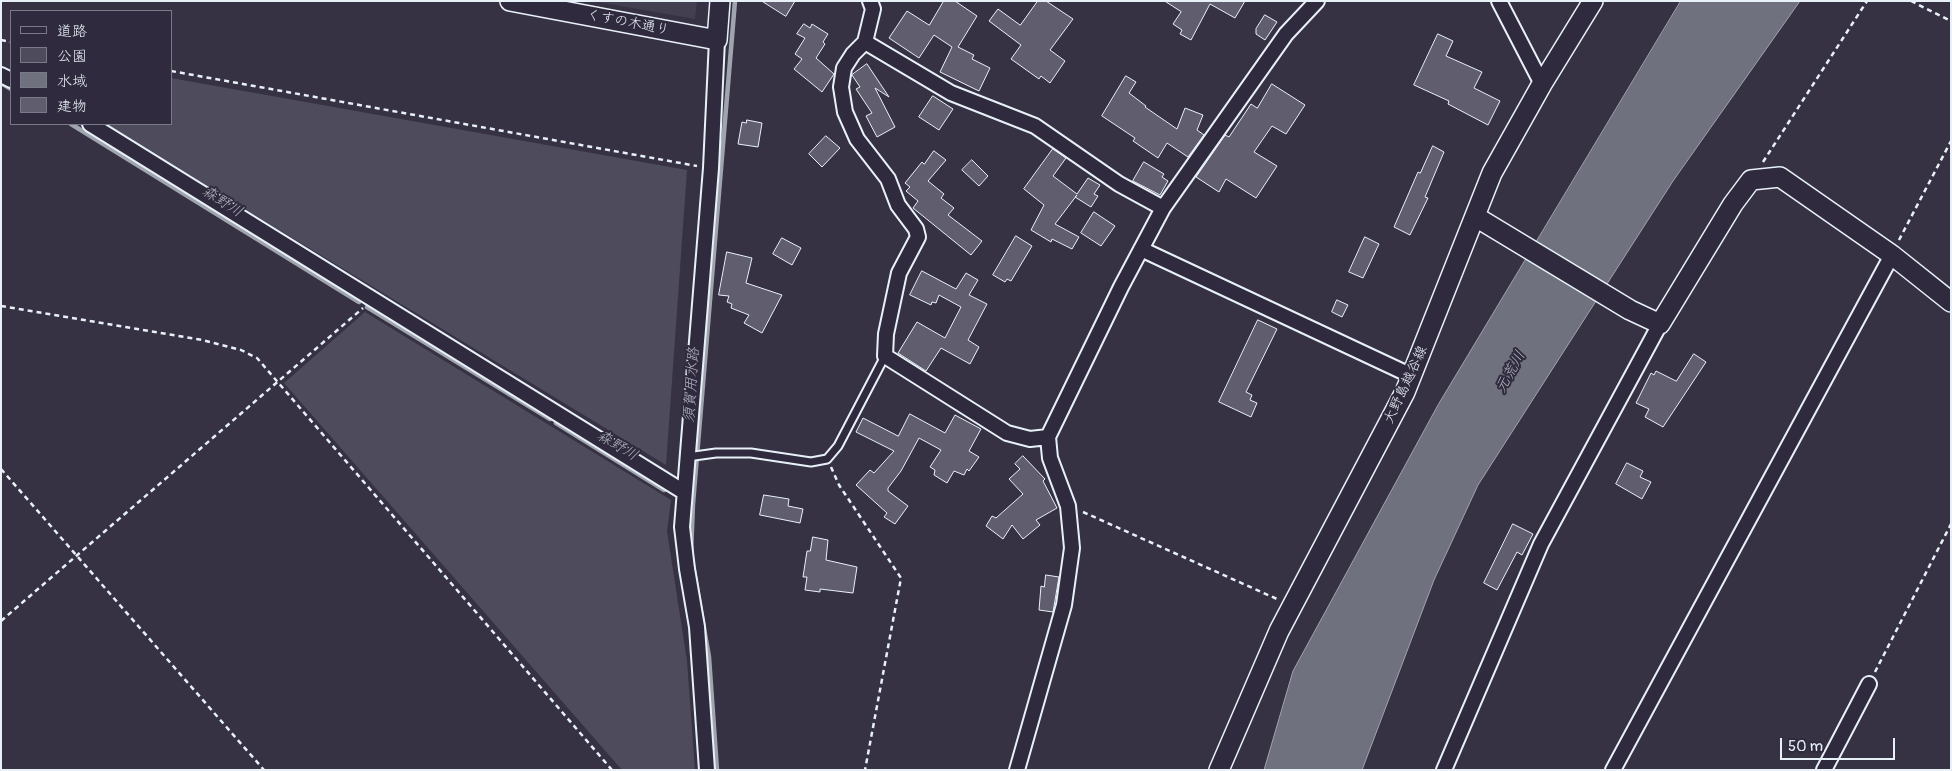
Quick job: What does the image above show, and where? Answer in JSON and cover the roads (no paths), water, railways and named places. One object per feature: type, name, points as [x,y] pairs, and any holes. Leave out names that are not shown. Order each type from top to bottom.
[{"type":"street","name":"くすの木通り","points":[[510,1],[717,40]]},
{"type":"street","points":[[707,770],[697,627],[682,527],[711,168],[720,1]]},
{"type":"street","points":[[870,1],[873,9],[865,42],[853,54],[844,68],[841,87],[845,112],[857,138],[888,179],[898,205],[916,229],[918,237],[899,273],[886,334],[885,356],[1007,433],[1030,439],[1048,437]]},
{"type":"street","points":[[1017,770],[1064,605],[1072,548],[1068,506],[1050,458],[1048,437],[1163,208],[1286,34],[1317,1]]},
{"type":"street","points":[[1499,1],[1532,68],[1542,84]]},
{"type":"street","name":"大野島越谷線","points":[[1219,770],[1279,630],[1405,392],[1492,173],[1542,84],[1593,1]]},
{"type":"street","points":[[865,42],[951,93],[1035,126],[1119,184],[1163,208]]},
{"type":"street","points":[[92,125],[684,492]]},
{"type":"street","points":[[1444,770],[1541,544],[1660,324],[1733,204],[1751,180],[1780,177],[1892,255],[1951,302]]},
{"type":"street","points":[[1476,217],[1630,310],[1660,324]]},
{"type":"street","points":[[1141,249],[1412,376]]},
{"type":"street","points":[[1613,770],[1892,255]]},
{"type":"street","points":[[1824,770],[1869,684]]},
{"type":"lane","points":[[688,457],[716,453],[751,453],[810,462],[827,459],[838,446],[885,356]]},
{"type":"water","name":"元荒川","points":[[1681,1],[1800,1],[1673,181],[1478,485],[1434,580],[1362,770],[1264,770],[1293,671],[1438,405]]},
{"type":"waterway","name":"須賀用水路","points":[[717,770],[709,657],[691,554],[693,504],[735,1]]},
{"type":"waterway","name":"森野川","points":[[1,83],[10,88]]},
{"type":"waterway","name":"森野川","points":[[73,125],[359,302]]},
{"type":"waterway","name":"森野川","points":[[367,307],[550,419]]},
{"type":"waterway","name":"森野川","points":[[556,423],[664,490]]}]
